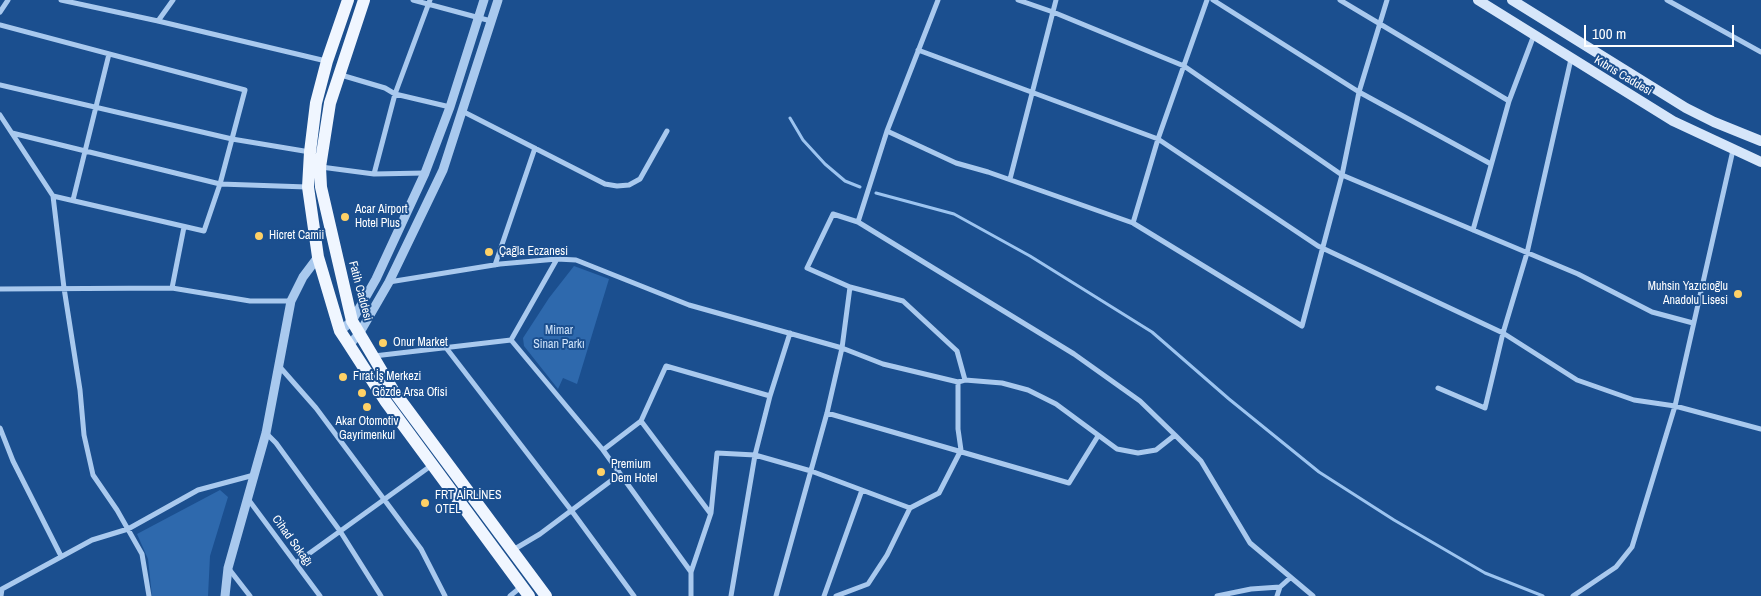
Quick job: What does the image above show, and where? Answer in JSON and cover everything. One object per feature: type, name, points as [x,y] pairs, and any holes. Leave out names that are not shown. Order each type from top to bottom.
[{"type":"main road","points":[[348,0],[327,62],[316,103],[308,187],[318,257],[340,331],[386,402],[526,591]]},
{"type":"main road","name":"Fatih Caddesi","points":[[364,0],[330,103],[320,167],[321,187],[352,321],[371,357],[393,390],[546,596]]},
{"type":"main road","name":"Kıbrıs Caddesi","points":[[1479,0],[1673,121],[1761,162]]},
{"type":"main road","points":[[1512,0],[1686,108],[1714,122],[1761,139]]},
{"type":"street","points":[[0,12],[8,0]]},
{"type":"street","points":[[61,0],[158,21],[327,62]]},
{"type":"street","points":[[158,21],[174,0]]},
{"type":"street","points":[[412,0],[429,2],[491,21]]},
{"type":"street","points":[[340,331],[352,321],[384,264],[425,173],[450,107],[484,0]]},
{"type":"street","points":[[349,345],[359,334],[389,282],[443,170],[498,0]]},
{"type":"street","points":[[858,222],[887,132],[938,0]]},
{"type":"street","points":[[1018,0],[1053,12],[1184,66],[1342,175],[1578,274],[1652,312],[1693,323]]},
{"type":"street","points":[[1010,179],[1056,0]]},
{"type":"street","points":[[1133,223],[1158,139],[1207,0]]},
{"type":"street","points":[[1213,0],[1359,92],[1491,164]]},
{"type":"street","points":[[1340,0],[1509,101]]},
{"type":"street","points":[[887,132],[956,163],[1010,179],[1133,223],[1302,326],[1324,249],[1359,92],[1387,0]]},
{"type":"street","points":[[1667,0],[1761,52]]},
{"type":"street","points":[[374,174],[395,94],[429,2]]},
{"type":"street","points":[[0,25],[245,90],[220,184],[204,231],[53,196]]},
{"type":"street","points":[[1472,230],[1509,101],[1534,35]]},
{"type":"street","points":[[918,50],[1158,139],[1268,215],[1324,249],[1503,333],[1577,380],[1634,400],[1675,406],[1761,429]]},
{"type":"street","points":[[73,200],[109,54]]},
{"type":"street","points":[[1438,388],[1485,408],[1503,333],[1527,253],[1571,59]]},
{"type":"street","points":[[340,74],[385,88],[395,94],[450,107]]},
{"type":"street","points":[[0,85],[232,139],[310,152]]},
{"type":"street","points":[[462,111],[605,184],[623,186],[640,179],[667,131]]},
{"type":"street","points":[[0,115],[53,196],[64,288],[80,390],[84,436],[93,475],[128,528],[142,554],[149,596]]},
{"type":"street","points":[[11,133],[220,184],[308,187]]},
{"type":"street","points":[[495,265],[535,148]]},
{"type":"street","points":[[1573,596],[1616,567],[1632,547],[1675,406],[1733,150]]},
{"type":"street","points":[[320,167],[374,174],[425,173]]},
{"type":"street","points":[[965,380],[957,351],[903,301],[850,287],[807,268],[833,214],[858,222],[1074,354],[1140,401],[1201,461],[1250,543],[1312,596]]},
{"type":"street","points":[[172,288],[184,227]]},
{"type":"street","points":[[225,596],[228,568],[266,433],[291,301],[303,277],[318,257]]},
{"type":"street","points":[[389,282],[495,265],[557,259],[576,260],[689,305],[842,348],[883,364],[958,382],[965,380],[1002,383],[1028,390],[1056,404],[1117,449],[1138,453],[1156,450],[1175,435]]},
{"type":"street","points":[[511,340],[557,259]]},
{"type":"street","points":[[776,596],[827,413],[842,348],[850,287]]},
{"type":"street","points":[[0,289],[172,288],[250,301],[291,301]]},
{"type":"street","points":[[731,596],[755,455],[770,396],[790,333]]},
{"type":"street","points":[[371,357],[511,340]]},
{"type":"street","points":[[511,340],[603,450],[691,572]]},
{"type":"street","points":[[447,349],[571,510],[634,596]]},
{"type":"street","points":[[279,366],[316,408],[421,549],[445,596]]},
{"type":"street","points":[[603,450],[641,421],[666,366],[770,396]]},
{"type":"street","points":[[836,596],[868,584],[887,556],[910,508],[939,493],[961,450],[958,429],[958,382]]},
{"type":"street","points":[[827,413],[961,450],[1069,483],[1098,436]]},
{"type":"street","points":[[641,421],[710,513]]},
{"type":"street","points":[[0,428],[13,461],[61,556]]},
{"type":"street","points":[[266,433],[276,443],[340,531],[380,596]]},
{"type":"street","points":[[691,596],[691,572],[710,513],[717,453],[755,455],[811,471],[910,508]]},
{"type":"street","points":[[296,563],[432,465]]},
{"type":"street","points":[[1,596],[1,588],[92,540],[128,528],[198,490],[254,474]]},
{"type":"street","points":[[512,550],[540,534],[620,474]]},
{"type":"street","points":[[824,596],[862,490]]},
{"type":"street","name":"Cihad Sokağı","points":[[247,498],[320,596]]},
{"type":"street","points":[[228,568],[250,596]]},
{"type":"street","points":[[1277,596],[1280,587],[1290,578]]},
{"type":"street","points":[[1217,596],[1251,589],[1280,587]]},
{"type":"street","points":[[510,596],[526,591]]},
{"type":"green space","name":"Mimar Sinan Parkı","points":[[574,266],[609,279],[577,384],[563,378],[558,389],[524,346],[523,338],[549,298]]},
{"type":"green space","points":[[220,490],[228,497],[210,556],[208,596],[152,596],[148,559],[137,534]]},
{"type":"waterway","points":[[790,118],[803,140],[825,164],[845,181],[860,187]]},
{"type":"waterway","points":[[876,193],[954,214],[1030,256],[1152,332],[1229,399],[1319,472],[1394,520],[1485,573],[1543,596]]},
{"type":"place","name":"Acar Airport Hotel Plus","points":[[345,217]]},
{"type":"place","name":"Hicret Camii","points":[[259,236]]},
{"type":"place","name":"Çağla Eczanesi","points":[[489,252]]},
{"type":"place","name":"Muhsin Yazıcıoğlu Anadolu Lisesi","points":[[1738,294]]},
{"type":"place","name":"Onur Market","points":[[383,343]]},
{"type":"place","name":"Fırat İş Merkezi","points":[[343,377]]},
{"type":"place","name":"Gözde Arsa Ofisi","points":[[362,393]]},
{"type":"place","name":"Akar Otomotiv Gayrimenkul","points":[[367,407]]},
{"type":"place","name":"Premium Dem Hotel","points":[[601,472]]},
{"type":"place","name":"FRT AİRLİNES OTEL","points":[[425,503]]}]
